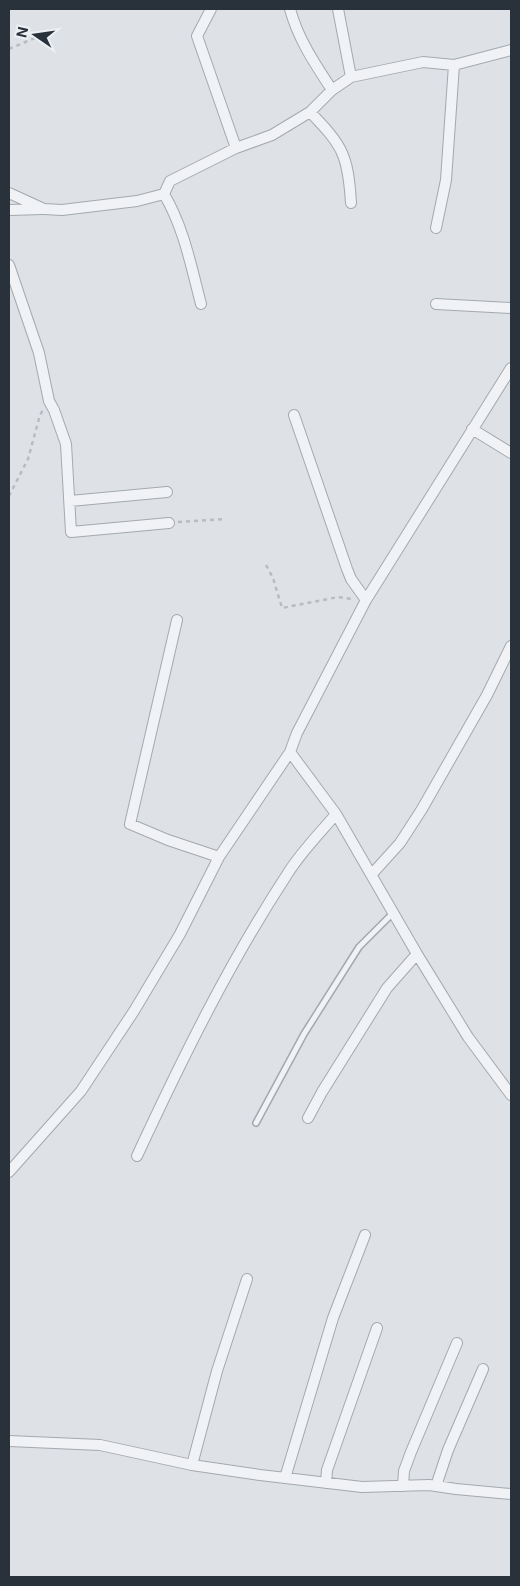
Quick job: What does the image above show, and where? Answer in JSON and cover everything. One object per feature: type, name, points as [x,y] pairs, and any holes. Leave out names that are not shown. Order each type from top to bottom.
[{"type":"street","points":[[211,9],[197,36],[236,148]]},
{"type":"street","points":[[290,9],[301,38],[332,90]]},
{"type":"street","points":[[338,9],[351,77]]},
{"type":"street","points":[[164,194],[170,181],[236,148],[272,135],[310,112],[332,90],[351,77],[422,62],[454,66],[511,50]]},
{"type":"street","points":[[436,228],[446,180],[454,66]]},
{"type":"street","points":[[310,112],[338,144],[344,156],[349,173],[351,203]]},
{"type":"street","points":[[9,193],[44,209]]},
{"type":"street","points":[[9,210],[62,210],[137,201],[164,194]]},
{"type":"street","points":[[164,194],[173,208],[183,234],[201,304]]},
{"type":"street","points":[[9,265],[39,354],[49,401],[66,444],[71,532],[169,523]]},
{"type":"street","points":[[436,304],[511,308]]},
{"type":"street","points":[[9,1172],[81,1091],[134,1012],[180,934],[219,857],[290,752],[297,733],[366,600],[511,368]]},
{"type":"street","points":[[294,415],[351,580],[366,600]]},
{"type":"street","points":[[472,429],[511,453]]},
{"type":"street","points":[[70,501],[167,492]]},
{"type":"street","points":[[177,620],[130,824],[168,840],[219,857]]},
{"type":"street","points":[[372,874],[400,843],[422,809],[487,694],[511,646]]},
{"type":"street","points":[[290,752],[336,814],[417,954],[468,1037],[510,1089]]},
{"type":"street","points":[[137,1156],[174,1077],[224,980],[288,872],[336,814]]},
{"type":"street","points":[[308,1118],[322,1092],[387,988],[417,954]]},
{"type":"street","points":[[285,1478],[333,1318],[365,1234]]},
{"type":"street","points":[[192,1465],[217,1371],[247,1279]]},
{"type":"street","points":[[326,1483],[327,1470],[377,1328]]},
{"type":"street","points":[[403,1486],[404,1471],[411,1452],[457,1343]]},
{"type":"street","points":[[436,1486],[448,1450],[484,1369]]},
{"type":"street","points":[[9,1441],[100,1445],[192,1465],[362,1487],[428,1484],[456,1490],[511,1494]]},
{"type":"lane","points":[[256,1123],[304,1034],[359,947],[394,913]]},
{"type":"path","points":[[9,49],[42,35]]},
{"type":"path","points":[[9,496],[28,459],[40,415],[49,401]]},
{"type":"path","points":[[169,523],[226,519]]},
{"type":"path","points":[[266,565],[273,578],[282,608],[338,597],[366,600]]}]
